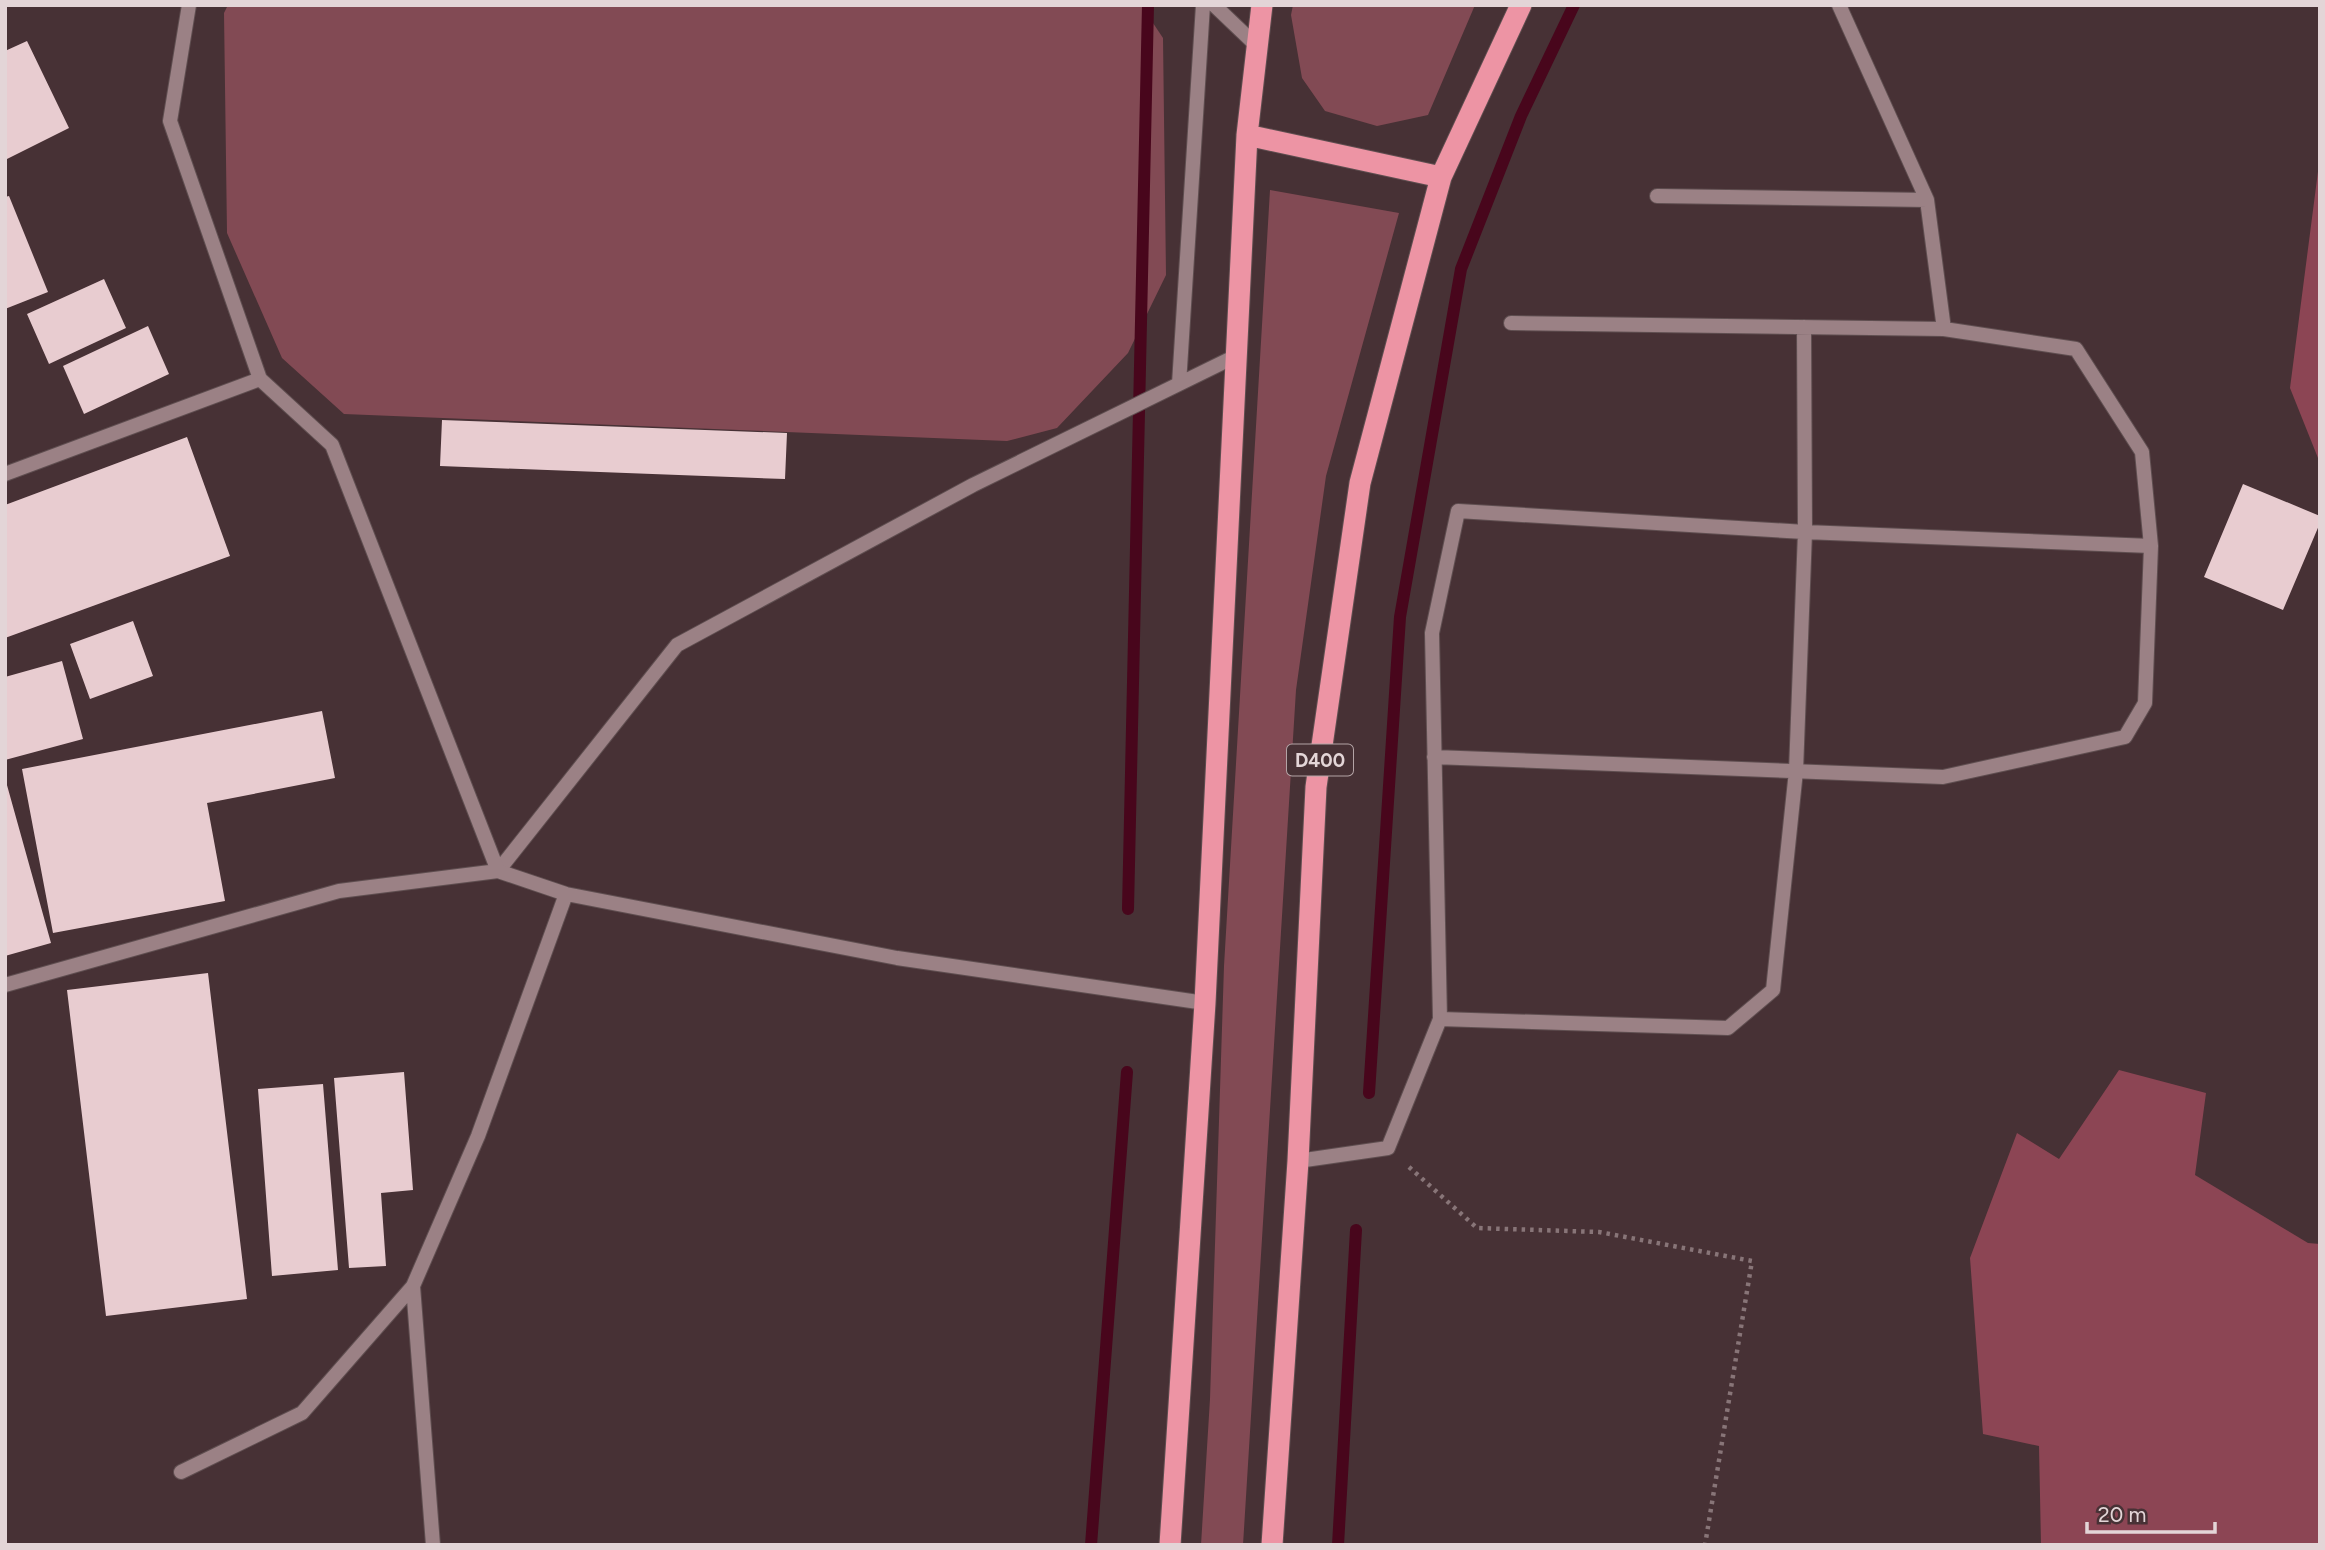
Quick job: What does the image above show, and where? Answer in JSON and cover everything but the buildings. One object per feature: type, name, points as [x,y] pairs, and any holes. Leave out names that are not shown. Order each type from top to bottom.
[{"type":"highway","points":[[1170,1545],[1205,1003],[1247,135],[1262,5]]},
{"type":"highway","name":"D400","points":[[1272,1545],[1298,1161],[1316,787],[1358,497],[1441,177],[1521,5]]},
{"type":"highway","points":[[1247,135],[1441,177]]},
{"type":"street","points":[[189,5],[170,121],[260,379],[332,444],[498,871]]},
{"type":"street","points":[[1179,384],[1203,5]]},
{"type":"street","points":[[1214,5],[1258,47]]},
{"type":"street","points":[[1839,5],[1927,200],[1944,329]]},
{"type":"street","points":[[1657,196],[1927,200]]},
{"type":"street","points":[[1434,757],[1943,777],[2125,737],[2145,704],[2151,546],[2142,452],[2076,349],[1944,329],[1511,323]]},
{"type":"street","points":[[1440,1019],[1728,1028],[1773,990],[1796,771],[1805,532],[1804,327]]},
{"type":"street","points":[[498,871],[677,645],[973,485],[1236,356]]},
{"type":"street","points":[[5,474],[260,379]]},
{"type":"street","points":[[1298,1161],[1388,1148],[1440,1019],[1432,633],[1458,511],[1805,532],[2151,546]]},
{"type":"street","points":[[5,985],[339,891],[498,871],[566,894],[897,958],[1205,1003]]},
{"type":"street","points":[[181,1472],[302,1413],[414,1286],[478,1136],[566,894]]},
{"type":"street","points":[[414,1286],[433,1545]]},
{"type":"path","points":[[1388,1148],[1477,1228],[1599,1232],[1752,1261],[1705,1545]]},
{"type":"shaded area","points":[[228,5],[1141,5],[1163,38],[1166,275],[1128,353],[1057,428],[1007,441],[344,414],[282,358],[227,233],[224,13]]},
{"type":"shaded area","points":[[1293,5],[1475,5],[1428,115],[1377,126],[1325,111],[1302,78],[1291,15]]},
{"type":"shaded area","points":[[2320,156],[2320,463],[2290,388]]},
{"type":"shaded area","points":[[1270,190],[1399,213],[1326,476],[1296,690],[1243,1545],[1201,1545],[1210,1399],[1224,966]]},
{"type":"shaded area","points":[[2119,1070],[2206,1093],[2195,1175],[2308,1243],[2320,1244],[2320,1545],[2041,1545],[2039,1446],[1983,1434],[1970,1258],[2017,1133],[2059,1159]]},
{"type":"waterway","points":[[1128,909],[1148,5]]},
{"type":"waterway","points":[[1369,1093],[1400,617],[1461,269],[1521,116],[1574,5]]},
{"type":"waterway","points":[[1091,1545],[1127,1072]]},
{"type":"waterway","points":[[1338,1545],[1356,1230]]}]
